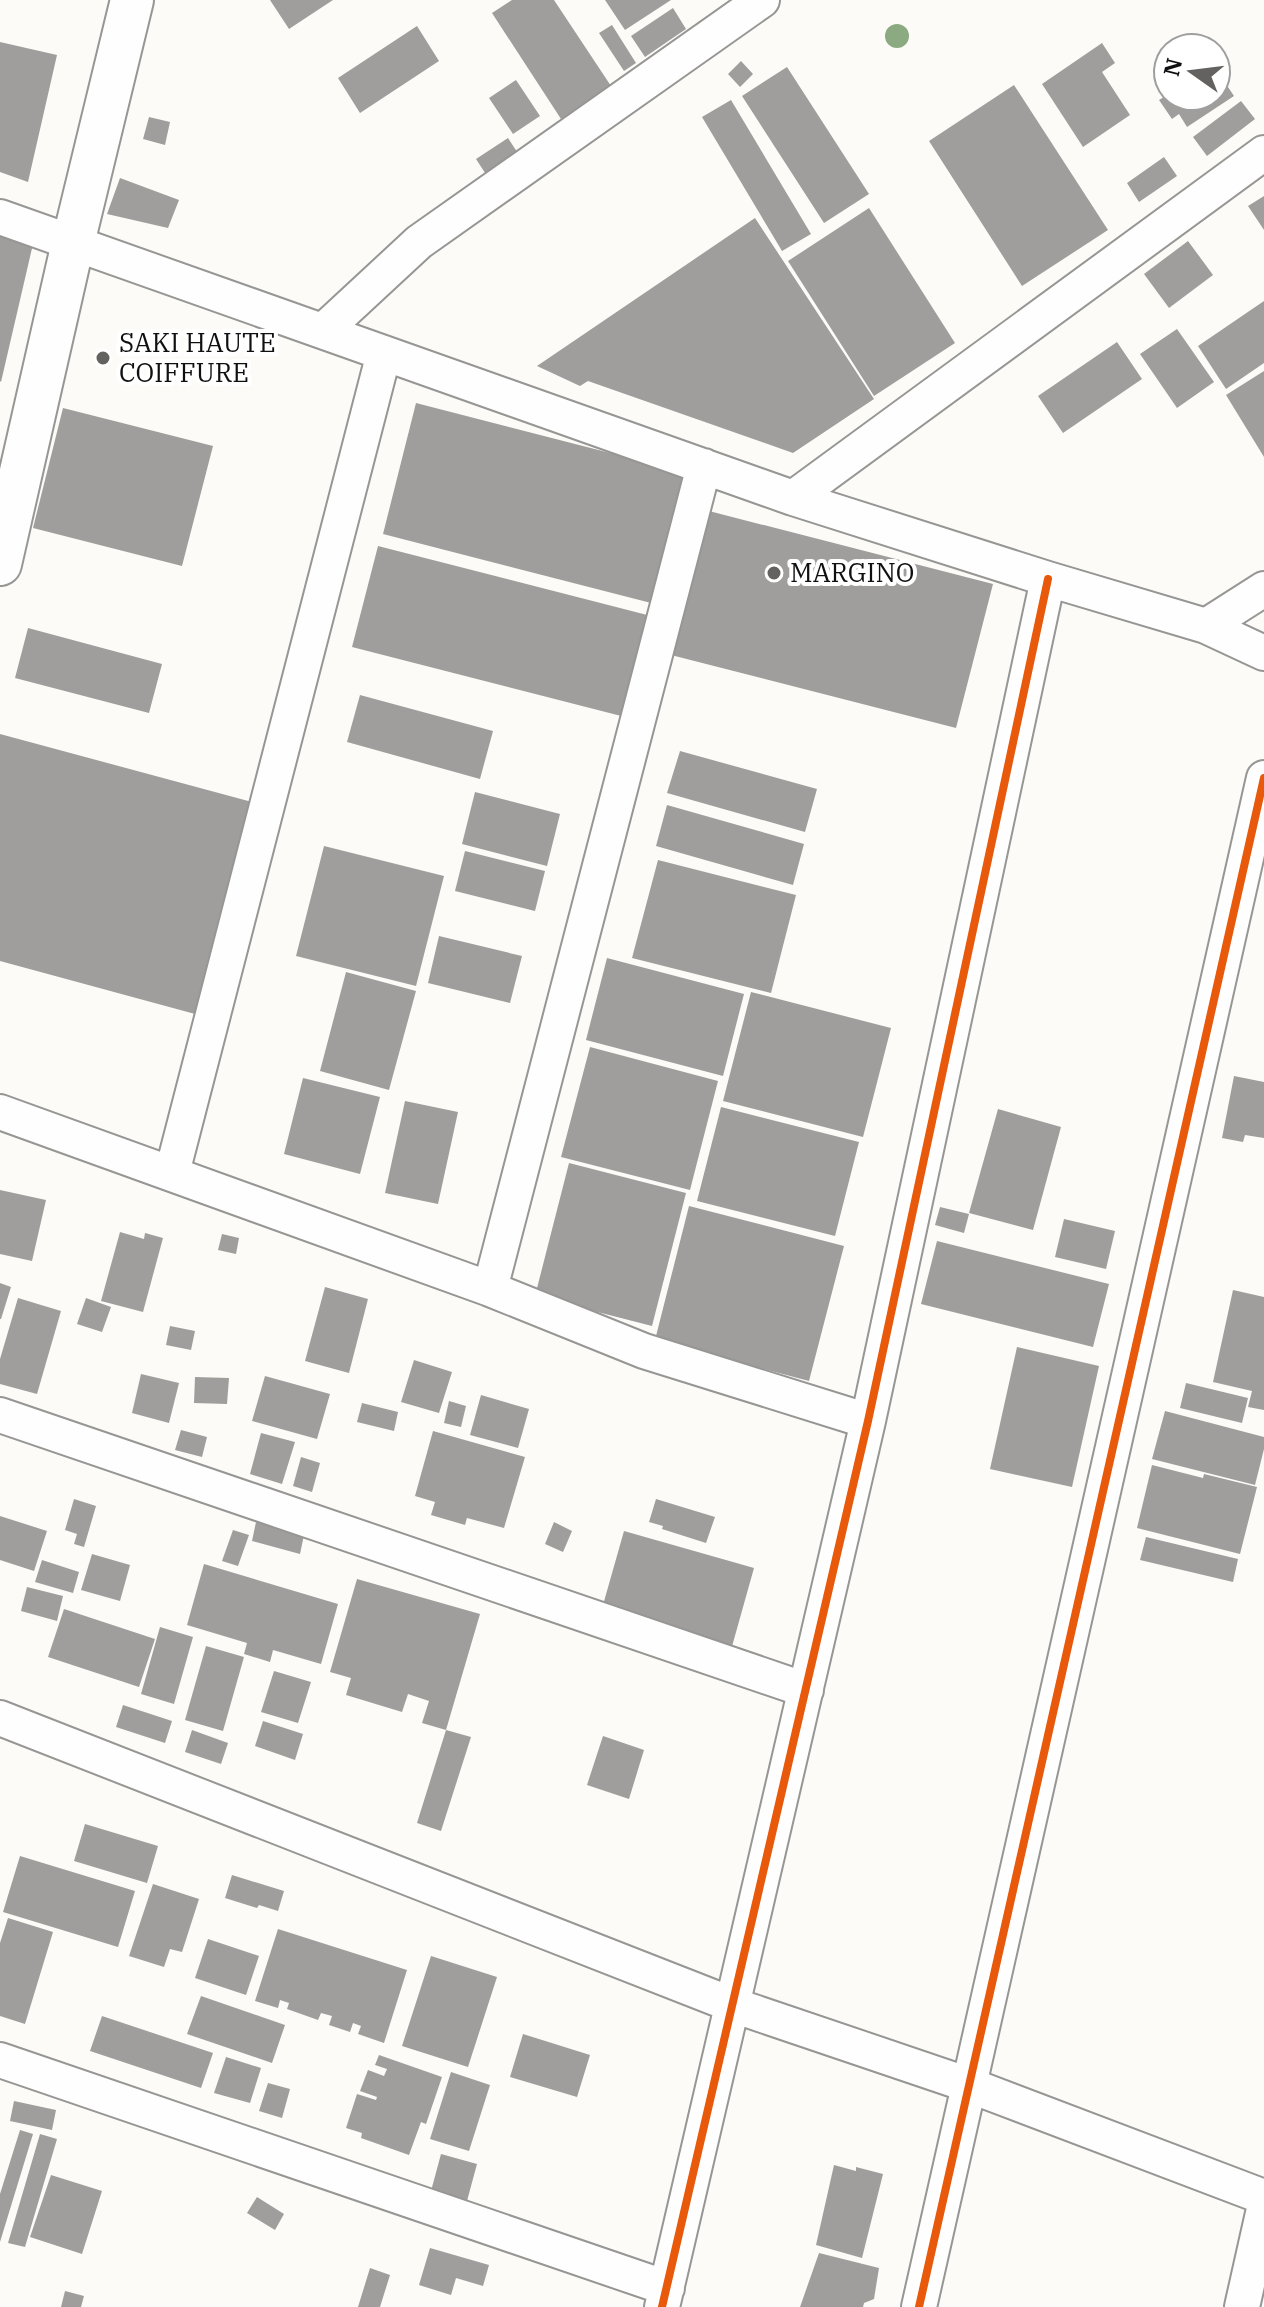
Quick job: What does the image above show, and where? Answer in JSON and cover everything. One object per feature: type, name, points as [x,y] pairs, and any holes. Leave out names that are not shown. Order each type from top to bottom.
[{"type":"street","points":[[0,564],[132,0]]},
{"type":"street","points":[[323,331],[419,242],[762,0]]},
{"type":"street","points":[[793,498],[1264,153]]},
{"type":"street","points":[[0,217],[793,498],[1206,626],[1264,653]]},
{"type":"street","points":[[172,1173],[384,353]]},
{"type":"street","points":[[490,1289],[704,466]]},
{"type":"street","points":[[0,2060],[665,2298],[868,1421],[1048,579]]},
{"type":"street","points":[[1206,626],[1264,589]]},
{"type":"street","points":[[919,2307],[1264,778]]},
{"type":"street","points":[[0,1112],[490,1289],[644,1351],[868,1421]]},
{"type":"street","points":[[0,1415],[806,1690]]},
{"type":"street","points":[[0,1718],[733,2005],[969,2085],[1264,2197]]},
{"type":"street","points":[[1242,2307],[1264,2209]]},
{"type":"building","points":[[270,0],[333,0],[289,29]]},
{"type":"building","points":[[512,0],[554,0],[611,86],[561,119],[492,13]]},
{"type":"building","points":[[605,0],[671,0],[625,30]]},
{"type":"building","points":[[673,8],[686,29],[645,57],[631,36]]},
{"type":"building","points":[[612,25],[636,63],[624,71],[599,33]]},
{"type":"building","points":[[417,26],[439,61],[360,113],[338,78]]},
{"type":"building","points":[[0,42],[57,55],[28,182],[0,172]]},
{"type":"building","points":[[1102,43],[1115,63],[1102,72],[1130,115],[1083,147],[1042,84]]},
{"type":"building","points":[[741,61],[753,74],[740,87],[728,74]]},
{"type":"building","points":[[787,67],[869,194],[824,223],[742,96]]},
{"type":"building","points":[[516,80],[540,116],[513,134],[489,98]]},
{"type":"building","points":[[1014,85],[1108,230],[1022,286],[929,141]]},
{"type":"building","points":[[731,100],[811,234],[782,251],[702,117]]},
{"type":"building","points":[[1241,101],[1255,119],[1207,156],[1193,137],[1226,112],[1232,112],[1232,108]]},
{"type":"building","points":[[1167,112],[1210,112],[1187,127],[1179,114],[1172,119]]},
{"type":"building","points":[[149,117],[170,122],[165,145],[143,139]]},
{"type":"building","points":[[508,138],[521,158],[489,179],[476,159]]},
{"type":"building","points":[[1164,157],[1177,176],[1139,202],[1127,183]]},
{"type":"building","points":[[120,178],[179,200],[168,228],[107,214]]},
{"type":"building","points":[[1264,196],[1264,230],[1248,206]]},
{"type":"building","points":[[869,208],[955,343],[874,396],[788,261]]},
{"type":"building","points":[[755,218],[874,399],[793,453],[588,381],[580,386],[537,366]]},
{"type":"building","points":[[0,236],[33,244],[1,382],[0,381]]},
{"type":"building","points":[[1188,241],[1213,275],[1169,308],[1144,274]]},
{"type":"building","points":[[1264,301],[1264,363],[1226,389],[1198,346]]},
{"type":"building","points":[[1177,329],[1214,382],[1177,408],[1140,354]]},
{"type":"building","points":[[1117,342],[1142,379],[1063,433],[1038,396]]},
{"type":"building","points":[[1264,371],[1264,457],[1226,395]]},
{"type":"building","points":[[416,403],[688,473],[655,604],[383,534]]},
{"type":"building","points":[[63,408],[213,446],[182,566],[33,528]]},
{"type":"building","points":[[709,511],[993,584],[956,728],[671,655]]},
{"type":"building","points":[[378,546],[655,617],[629,718],[352,647]]},
{"type":"building","points":[[28,628],[162,664],[149,713],[15,678]]},
{"type":"building","points":[[360,695],[493,731],[480,779],[347,742]]},
{"type":"building","points":[[0,734],[252,802],[195,1014],[0,961]]},
{"type":"building","points":[[680,751],[817,789],[805,832],[667,793]]},
{"type":"building","points":[[475,792],[560,814],[547,866],[462,844]]},
{"type":"building","points":[[667,805],[804,844],[793,885],[656,846]]},
{"type":"building","points":[[324,846],[444,876],[416,986],[296,956]]},
{"type":"building","points":[[465,851],[545,871],[535,911],[455,891]]},
{"type":"building","points":[[658,860],[796,895],[771,993],[632,958]]},
{"type":"building","points":[[439,936],[522,956],[510,1003],[428,983]]},
{"type":"building","points":[[607,958],[744,994],[723,1076],[586,1040]]},
{"type":"building","points":[[346,972],[416,991],[389,1090],[320,1071]]},
{"type":"building","points":[[751,992],[891,1028],[863,1137],[723,1101]]},
{"type":"building","points":[[590,1047],[718,1081],[690,1190],[561,1157]]},
{"type":"building","points":[[1234,1076],[1264,1082],[1264,1138],[1245,1135],[1243,1142],[1222,1138]]},
{"type":"building","points":[[303,1078],[380,1097],[360,1174],[284,1154]]},
{"type":"building","points":[[405,1101],[458,1112],[438,1204],[385,1193]]},
{"type":"building","points":[[721,1107],[859,1142],[835,1236],[697,1201]]},
{"type":"building","points":[[998,1109],[1061,1127],[1033,1230],[969,1213]]},
{"type":"building","points":[[569,1163],[686,1193],[652,1326],[535,1296]]},
{"type":"building","points":[[0,1190],[46,1200],[32,1261],[0,1254]]},
{"type":"building","points":[[689,1206],[844,1246],[809,1381],[655,1340]]},
{"type":"building","points":[[940,1207],[969,1214],[964,1233],[935,1225]]},
{"type":"building","points":[[1064,1219],[1115,1231],[1106,1269],[1055,1257]]},
{"type":"building","points":[[120,1232],[144,1239],[145,1233],[163,1238],[143,1312],[101,1301]]},
{"type":"building","points":[[222,1234],[239,1238],[236,1254],[218,1250]]},
{"type":"building","points":[[937,1241],[1109,1284],[1093,1347],[921,1304]]},
{"type":"building","points":[[0,1283],[11,1287],[1,1319],[0,1319]]},
{"type":"building","points":[[325,1287],[368,1299],[349,1373],[305,1361]]},
{"type":"building","points":[[1233,1290],[1264,1297],[1264,1410],[1248,1407],[1252,1391],[1213,1382]]},
{"type":"building","points":[[18,1298],[61,1311],[37,1394],[0,1384],[0,1359]]},
{"type":"building","points":[[86,1298],[111,1307],[102,1332],[77,1324]]},
{"type":"building","points":[[170,1326],[195,1331],[191,1350],[166,1345]]},
{"type":"building","points":[[1017,1347],[1099,1366],[1072,1487],[990,1469]]},
{"type":"building","points":[[414,1360],[452,1372],[439,1413],[401,1402]]},
{"type":"building","points":[[141,1374],[179,1383],[169,1423],[132,1413]]},
{"type":"building","points":[[265,1376],[330,1394],[317,1439],[252,1421]]},
{"type":"building","points":[[195,1377],[229,1378],[227,1404],[194,1403]]},
{"type":"building","points":[[1186,1383],[1248,1398],[1242,1423],[1180,1408]]},
{"type":"building","points":[[481,1395],[529,1409],[518,1448],[470,1435]]},
{"type":"building","points":[[449,1401],[466,1406],[461,1427],[444,1423]]},
{"type":"building","points":[[362,1403],[398,1412],[394,1431],[357,1422]]},
{"type":"building","points":[[1165,1411],[1264,1437],[1255,1485],[1152,1459]]},
{"type":"building","points":[[181,1430],[207,1437],[202,1457],[175,1450]]},
{"type":"building","points":[[433,1431],[525,1457],[504,1528],[467,1518],[465,1525],[431,1515],[435,1502],[415,1496]]},
{"type":"building","points":[[261,1433],[295,1442],[282,1484],[250,1474]]},
{"type":"building","points":[[301,1457],[320,1463],[312,1492],[293,1486]]},
{"type":"building","points":[[1152,1465],[1257,1487],[1240,1554],[1137,1528]]},
{"type":"building","points":[[74,1499],[96,1506],[84,1547],[74,1544],[77,1534],[65,1530]]},
{"type":"building","points":[[656,1499],[715,1517],[706,1543],[649,1522]]},
{"type":"building","points":[[0,1516],[47,1531],[34,1571],[0,1560]]},
{"type":"building","points":[[256,1522],[304,1535],[300,1554],[252,1541]]},
{"type":"building","points":[[554,1522],[572,1531],[563,1552],[545,1544]]},
{"type":"building","points":[[233,1530],[249,1535],[238,1566],[222,1561]]},
{"type":"building","points":[[624,1531],[754,1568],[731,1650],[601,1612]]},
{"type":"building","points":[[1146,1537],[1238,1559],[1233,1582],[1140,1560]]},
{"type":"building","points":[[92,1554],[130,1565],[120,1601],[81,1590]]},
{"type":"building","points":[[42,1560],[79,1572],[73,1593],[35,1582]]},
{"type":"building","points":[[204,1564],[338,1604],[321,1664],[273,1650],[270,1662],[244,1654],[247,1643],[187,1625]]},
{"type":"building","points":[[357,1579],[480,1614],[446,1730],[422,1723],[429,1701],[408,1694],[402,1712],[346,1695],[351,1678],[330,1672]]},
{"type":"building","points":[[27,1587],[63,1596],[57,1621],[21,1611]]},
{"type":"building","points":[[64,1609],[155,1639],[139,1687],[48,1657]]},
{"type":"building","points":[[160,1627],[193,1637],[174,1704],[141,1694]]},
{"type":"building","points":[[206,1646],[244,1657],[223,1731],[185,1720]]},
{"type":"building","points":[[274,1671],[311,1682],[298,1723],[261,1712]]},
{"type":"building","points":[[123,1705],[172,1721],[165,1743],[116,1727]]},
{"type":"building","points":[[263,1721],[303,1734],[295,1760],[255,1746]]},
{"type":"building","points":[[192,1730],[228,1743],[221,1764],[185,1752]]},
{"type":"building","points":[[446,1730],[471,1737],[441,1831],[417,1823]]},
{"type":"building","points":[[603,1736],[644,1750],[629,1799],[587,1785]]},
{"type":"building","points":[[85,1824],[158,1846],[147,1883],[74,1861]]},
{"type":"building","points":[[20,1856],[135,1891],[118,1947],[3,1912]]},
{"type":"building","points":[[232,1875],[284,1891],[278,1911],[225,1898]]},
{"type":"building","points":[[153,1884],[199,1899],[182,1952],[170,1949],[164,1967],[129,1956]]},
{"type":"building","points":[[8,1918],[53,1932],[25,2024],[0,2016],[0,1943]]},
{"type":"building","points":[[278,1929],[407,1970],[384,2043],[358,2034],[361,2026],[353,2023],[350,2032],[329,2025],[332,2016],[321,2013],[318,2020],[287,2009],[289,2003],[280,2000],[278,2008],[255,2001]]},
{"type":"building","points":[[208,1939],[259,1956],[246,1995],[195,1978]]},
{"type":"building","points":[[431,1956],[497,1977],[468,2067],[402,2046]]},
{"type":"building","points":[[201,1996],[285,2025],[272,2063],[187,2034]]},
{"type":"building","points":[[102,2016],[213,2053],[201,2088],[90,2051]]},
{"type":"building","points":[[523,2034],[590,2055],[577,2097],[510,2077]]},
{"type":"building","points":[[379,2055],[442,2077],[426,2124],[421,2122],[409,2155],[361,2138],[362,2133],[346,2128],[357,2094],[376,2100],[377,2097],[360,2091],[368,2070],[384,2076],[387,2069],[375,2065]]},
{"type":"building","points":[[226,2057],[261,2068],[250,2103],[214,2093]]},
{"type":"building","points":[[451,2072],[490,2085],[469,2151],[430,2139]]},
{"type":"building","points":[[268,2083],[290,2089],[282,2118],[259,2111]]},
{"type":"building","points":[[14,2101],[56,2110],[52,2130],[10,2121]]},
{"type":"building","points":[[20,2130],[33,2134],[0,2242],[0,2194]]},
{"type":"building","points":[[40,2134],[57,2139],[25,2247],[8,2243]]},
{"type":"building","points":[[441,2154],[477,2164],[467,2201],[431,2191]]},
{"type":"building","points":[[834,2165],[883,2174],[862,2258],[816,2245]]},
{"type":"building","points":[[51,2175],[102,2191],[82,2254],[30,2237]]},
{"type":"building","points":[[257,2197],[284,2214],[275,2230],[247,2213]]},
{"type":"building","points":[[430,2248],[489,2265],[483,2286],[456,2278],[451,2295],[419,2285]]},
{"type":"building","points":[[819,2253],[879,2268],[874,2299],[864,2303],[863,2307],[800,2307]]},
{"type":"building","points":[[370,2268],[390,2275],[380,2307],[358,2307]]},
{"type":"building","points":[[65,2291],[84,2296],[81,2307],[61,2307]]},
{"type":"cycle path","points":[[662,2307],[868,1421],[1048,579]]},
{"type":"cycle path","points":[[919,2307],[1264,778]]},
{"type":"place","name":"SAKI HAUTE COIFFURE","points":[[103,358]]},
{"type":"place","name":"MARGINO","points":[[774,573]]}]
